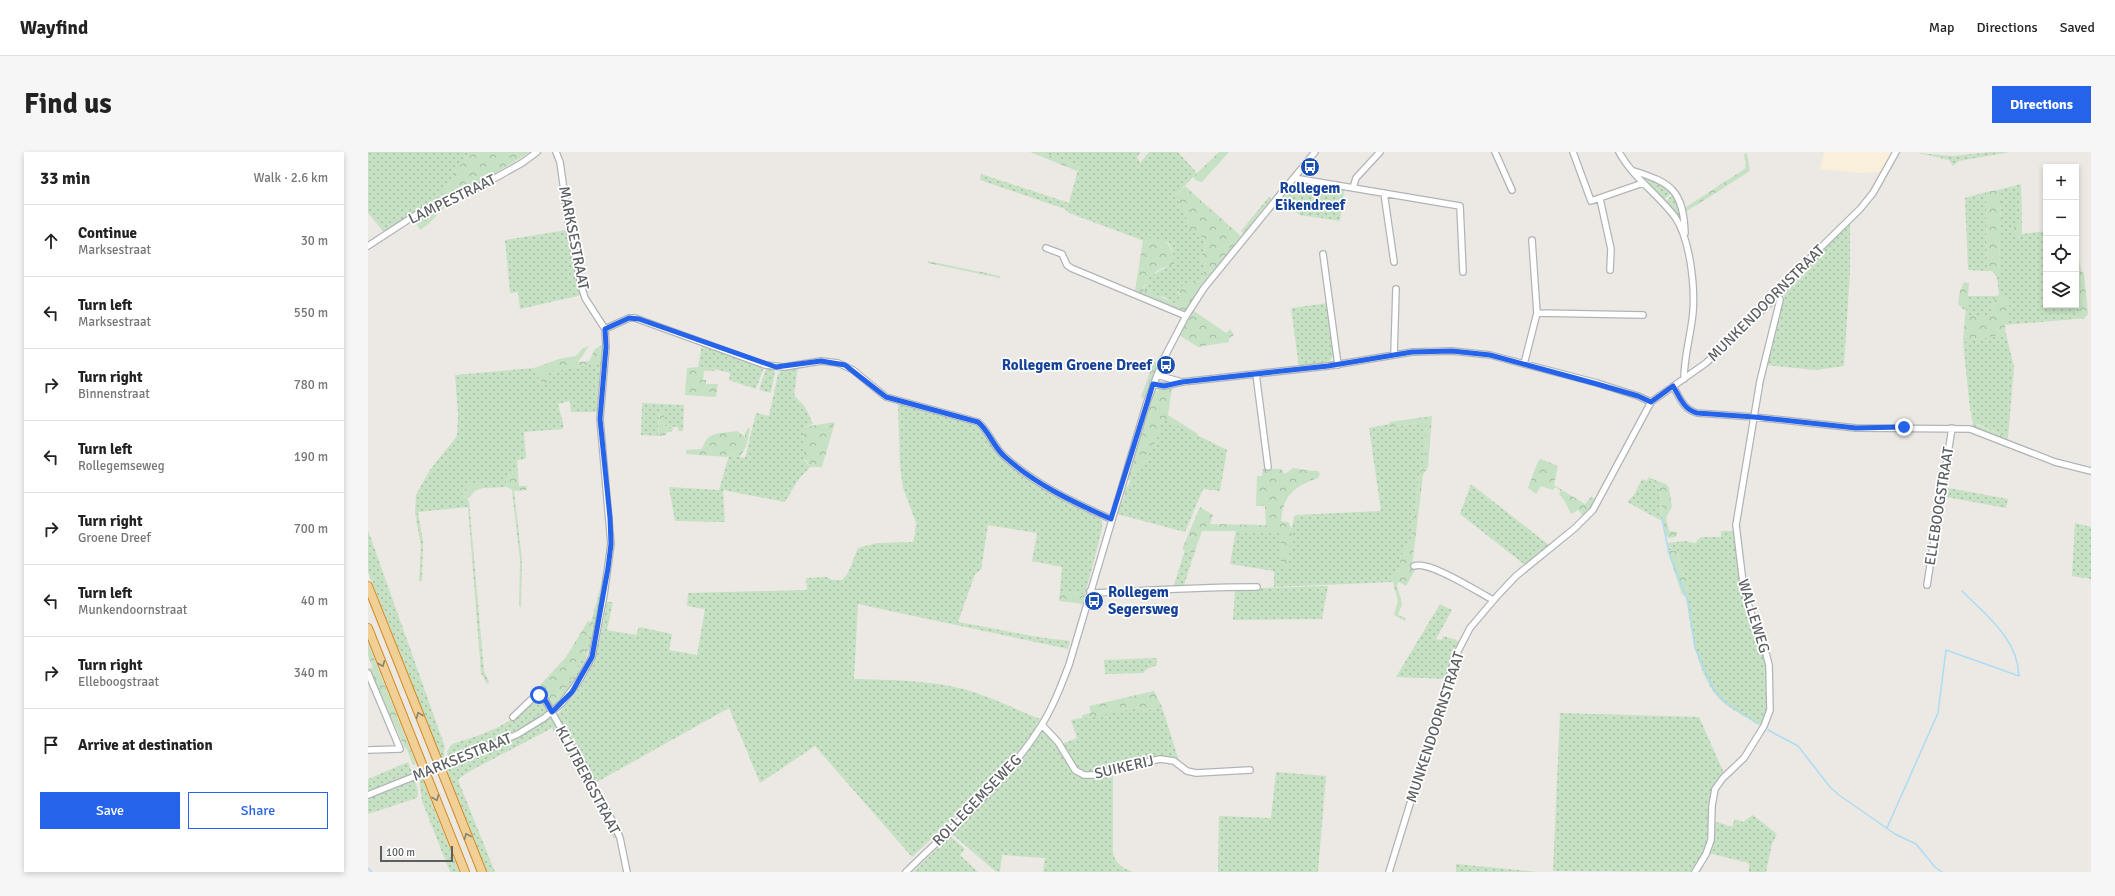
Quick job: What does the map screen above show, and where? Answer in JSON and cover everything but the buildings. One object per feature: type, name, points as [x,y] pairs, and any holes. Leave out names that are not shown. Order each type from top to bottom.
[{"type":"highway","points":[[368,586],[482,872]]},
{"type":"highway","points":[[368,628],[465,872]]},
{"type":"street","name":"LAMPESTRAAT","points":[[368,246],[417,214],[436,204],[481,186],[522,163],[537,152]]},
{"type":"street","name":"MARKSESTRAAT","points":[[368,795],[518,734],[552,712],[572,692],[592,657],[611,544],[610,518],[600,419],[606,347],[605,329],[585,298],[581,285],[569,226],[560,162],[556,152]]},
{"type":"street","name":"ROLLEGEMSEWEG","points":[[906,872],[999,781],[1024,752],[1042,725],[1055,700],[1069,665],[1111,519],[1157,375],[1186,316],[1204,288],[1315,152]]},
{"type":"street","points":[[1353,188],[1356,178],[1380,152]]},
{"type":"street","points":[[1495,152],[1512,190]]},
{"type":"street","points":[[1573,152],[1591,201],[1643,183]]},
{"type":"street","points":[[1619,152],[1632,171],[1675,218],[1685,237]]},
{"type":"street","name":"MUNKENDOORNSTRAAT","points":[[1389,872],[1456,655],[1470,628],[1493,600],[1516,576],[1575,528],[1593,510],[1651,402],[1714,356],[1778,295],[1814,254],[1860,209],[1872,193],[1896,152]]},
{"type":"street","points":[[1632,171],[1665,184],[1674,190],[1681,211],[1689,258],[1693,312],[1684,379]]},
{"type":"street","points":[[1294,178],[1460,206],[1463,272]]},
{"type":"street","points":[[1384,193],[1394,262]]},
{"type":"street","points":[[1600,199],[1611,249],[1610,270]]},
{"type":"street","points":[[1524,364],[1537,313],[1532,240]]},
{"type":"street","points":[[1046,248],[1062,254],[1069,267],[1186,316]]},
{"type":"street","points":[[1323,254],[1338,365]]},
{"type":"street","points":[[1394,355],[1396,288]]},
{"type":"street","name":"WALLEWEG","points":[[1695,872],[1706,854],[1711,840],[1712,806],[1715,789],[1722,778],[1744,758],[1764,726],[1770,710],[1769,665],[1763,642],[1752,616],[1744,591],[1736,525],[1754,417],[1780,300],[1778,295]]},
{"type":"street","points":[[1537,313],[1643,316]]},
{"type":"street","points":[[605,329],[629,318],[635,318],[776,367],[821,361],[845,365],[886,397],[978,422],[994,446],[1026,473],[1070,501],[1111,519]]},
{"type":"street","points":[[1153,384],[1164,386],[1182,382],[1338,365],[1424,351],[1452,351],[1490,355],[1618,390],[1651,402]]},
{"type":"street","points":[[1256,374],[1268,467]]},
{"type":"street","points":[[1157,375],[1182,382]]},
{"type":"street","name":"ELLEBOOGSTRAAT","points":[[1673,386],[1685,406],[1692,412],[1856,428],[1970,429],[2054,462],[2091,471]]},
{"type":"street","name":"ELLEBOOGSTRAAT","points":[[1927,585],[1952,428]]},
{"type":"street","points":[[1414,566],[1423,566],[1443,572],[1493,600]]},
{"type":"street","points":[[1090,591],[1096,593],[1158,589],[1174,590],[1221,587],[1257,587]]},
{"type":"street","name":"MARKSESTRAAT","points":[[368,673],[400,749],[368,750]]},
{"type":"street","name":"MARKSESTRAAT","points":[[513,717],[539,695],[544,698],[552,712]]},
{"type":"street","name":"KLIJTBERGSTRAAT","points":[[552,712],[613,822],[620,838],[627,872]]},
{"type":"street","name":"SUIKERIJ","points":[[1042,725],[1058,742],[1075,770],[1084,775],[1094,775],[1160,759],[1174,762],[1187,771],[1196,773],[1250,770]]},
{"type":"shaded area","points":[[1824,152],[1893,152],[1881,172],[1861,173],[1820,169]]},
{"type":"green space","points":[[368,152],[469,152],[440,197],[384,232],[368,213]]},
{"type":"green space","points":[[469,152],[530,152],[475,186],[440,197]]},
{"type":"green space","points":[[1030,152],[1040,152],[1079,166],[1077,171]]},
{"type":"green space","points":[[1040,152],[1141,152],[1137,157],[1140,163],[1149,152],[1178,152],[1197,173],[1175,196],[1185,211],[1189,229],[1207,240],[1200,260],[1206,264],[1201,281],[1189,284],[1178,291],[1180,297],[1176,303],[1172,304],[1165,297],[1154,295],[1143,290],[1149,277],[1168,266],[1173,252],[1168,242],[1147,242],[1069,213],[1065,209],[980,180],[981,174],[1069,203],[1079,166]]},
{"type":"green space","points":[[1219,152],[1229,152],[1202,182],[1197,181],[1193,177]]},
{"type":"green space","points":[[1992,152],[2010,152],[1959,161],[1953,166],[1949,160],[1918,153],[1952,156]]},
{"type":"green space","points":[[1747,153],[1750,171],[1684,213],[1683,209],[1746,168],[1744,154]]},
{"type":"green space","points":[[1641,175],[1660,183],[1671,192],[1678,204],[1682,225],[1665,202],[1672,195],[1670,194],[1664,200]]},
{"type":"green space","points":[[1296,183],[1302,183],[1301,186],[1344,192],[1340,221],[1300,215],[1282,200]]},
{"type":"green space","points":[[1302,183],[1344,189],[1344,192],[1301,186]]},
{"type":"green space","points":[[2021,184],[2022,225],[2018,222],[2020,237],[2022,234],[2043,231],[2043,308],[2079,308],[2079,287],[2082,307],[2075,315],[2076,319],[2004,325],[2007,316],[2005,297],[1999,295],[1997,278],[1999,274],[2001,192],[1998,190]]},
{"type":"green space","points":[[1185,186],[1241,236],[1185,312],[1135,291],[1143,240],[1147,241],[1148,238],[1165,239],[1177,260],[1172,266],[1158,270],[1150,277],[1143,290],[1162,297],[1172,304],[1176,303],[1180,297],[1179,289],[1185,283],[1192,284],[1201,281],[1206,264],[1200,260],[1207,240],[1189,229],[1185,211],[1175,196]]},
{"type":"green space","points":[[1998,190],[2001,192],[1999,274],[1997,278],[1992,271],[1987,271],[1986,192]]},
{"type":"green space","points":[[1986,192],[1987,271],[1968,270],[1965,198]]},
{"type":"green space","points":[[1269,197],[1271,199],[1243,234],[1241,231]]},
{"type":"green space","points":[[450,200],[451,203],[429,224],[420,230],[414,220]]},
{"type":"green space","points":[[1850,222],[1850,272],[1844,366],[1816,370],[1766,365],[1786,290],[1816,256]]},
{"type":"green space","points":[[2018,222],[2022,225],[2022,234],[2017,238],[2013,230],[2015,223]]},
{"type":"green space","points":[[567,230],[577,280],[582,295],[520,309],[518,292],[510,293],[505,240]]},
{"type":"green space","points":[[2079,259],[2081,270],[2079,272]]},
{"type":"green space","points":[[928,261],[1000,276],[1000,278],[928,263]]},
{"type":"green space","points":[[2081,270],[2084,274],[2088,314],[2084,319],[2076,319],[2075,315],[2082,307],[2079,287],[2079,272]]},
{"type":"green space","points":[[1964,282],[1969,283],[1967,309],[1963,309],[1958,304],[1960,291]]},
{"type":"green space","points":[[1999,295],[2008,298],[2010,307],[2005,323],[2006,334],[1963,342],[1965,316],[1987,316],[1993,308],[1995,296]]},
{"type":"green space","points":[[1968,296],[1995,296],[1993,308],[1987,316],[1965,316]]},
{"type":"green space","points":[[1328,303],[1334,355],[1328,363],[1299,367],[1291,308]]},
{"type":"green space","points":[[1194,311],[1226,333],[1230,329],[1234,335],[1229,338],[1229,342],[1198,347],[1179,335]]},
{"type":"green space","points":[[2006,334],[2014,367],[2008,438],[1975,423],[1970,409],[1963,342]]},
{"type":"green space","points":[[604,344],[599,398],[597,397],[600,363],[547,372],[550,381],[548,384],[543,386],[534,368],[559,359],[576,356],[583,348],[589,346],[578,362],[589,361],[595,349]]},
{"type":"green space","points":[[702,344],[762,366],[763,370],[756,389],[729,380],[730,373],[698,367]]},
{"type":"green space","points":[[1154,361],[1158,363],[1144,398],[1141,397]]},
{"type":"green space","points":[[600,363],[598,412],[571,412],[570,401],[558,404],[563,429],[524,432],[526,459],[517,460],[518,474],[511,473],[506,478],[507,487],[482,488],[482,484],[476,483],[468,487],[463,492],[462,495],[469,501],[484,671],[489,682],[487,684],[481,673],[468,507],[418,512],[423,542],[422,581],[419,581],[421,546],[415,513],[416,495],[430,470],[457,436],[458,414],[455,375],[534,368],[541,383],[547,372]]},
{"type":"green space","points":[[698,367],[715,369],[715,371],[704,371],[703,380],[706,380],[706,384],[718,384],[716,397],[685,395],[687,368]]},
{"type":"green space","points":[[798,367],[794,395],[805,407],[813,424],[804,427],[805,461],[810,467],[798,480],[785,502],[723,490],[725,522],[675,521],[669,487],[719,490],[729,455],[745,458],[756,413],[769,416],[778,374],[782,369]]},
{"type":"green space","points":[[768,368],[773,368],[775,371],[771,393],[759,390],[765,371]]},
{"type":"green space","points":[[1172,387],[1168,415],[1198,434],[1197,436],[1163,418],[1153,447],[1145,460],[1134,472],[1130,470],[1154,393],[1160,389]]},
{"type":"green space","points":[[642,403],[684,405],[683,431],[679,431],[678,427],[663,426],[659,412],[658,436],[641,435]]},
{"type":"green space","points":[[898,403],[976,422],[992,445],[1015,467],[1042,486],[1099,517],[1102,521],[1102,529],[1085,595],[1060,591],[1062,567],[1032,561],[1037,533],[988,525],[981,570],[975,574],[958,622],[1038,637],[1070,641],[1068,649],[858,604],[854,679],[909,681],[950,686],[982,695],[1040,719],[1022,748],[945,827],[912,857],[815,746],[760,783],[729,708],[595,783],[557,715],[571,699],[590,669],[598,644],[607,602],[613,602],[607,630],[636,635],[639,627],[672,634],[669,650],[697,655],[705,609],[687,606],[688,593],[807,590],[806,578],[827,577],[832,580],[842,580],[848,573],[858,548],[877,543],[912,542],[914,540],[916,523],[903,488],[900,466]]},
{"type":"green space","points":[[660,409],[665,412],[663,426],[673,427],[672,432],[667,432],[666,435],[658,436]]},
{"type":"green space","points":[[1971,414],[1973,414],[1977,425],[2008,438],[2008,441],[1974,428]]},
{"type":"green space","points":[[1432,416],[1428,467],[1423,475],[1412,566],[1416,568],[1406,586],[1399,582],[1397,585],[1402,604],[1398,615],[1406,618],[1405,621],[1394,615],[1398,601],[1392,579],[1398,573],[1401,564],[1399,560],[1411,538],[1419,476],[1425,457],[1426,422],[1390,427],[1389,422]]},
{"type":"green space","points":[[1163,418],[1227,450],[1220,491],[1203,489],[1185,532],[1117,514],[1125,494],[1123,492],[1131,481],[1127,479],[1130,470],[1134,472],[1158,435]]},
{"type":"green space","points":[[835,422],[822,467],[810,467],[804,457],[804,427]]},
{"type":"green space","points":[[1426,422],[1425,457],[1419,476],[1414,524],[1411,538],[1399,560],[1401,564],[1398,573],[1392,579],[1393,582],[1274,587],[1274,571],[1230,564],[1236,530],[1281,531],[1281,568],[1295,515],[1381,511],[1369,428],[1390,424],[1390,427]]},
{"type":"green space","points":[[748,428],[750,428],[747,444],[739,457],[729,455],[727,457],[686,454],[686,450],[702,449],[708,439],[715,434],[737,431],[745,437],[745,433]]},
{"type":"green space","points":[[1541,459],[1558,466],[1554,485],[1585,504],[1591,497],[1597,500],[1584,517],[1578,510],[1571,514],[1564,500],[1559,494],[1561,491],[1555,487],[1553,490],[1541,486],[1536,494],[1528,488],[1538,461]]},
{"type":"green space","points":[[1293,468],[1318,471],[1320,474],[1318,478],[1302,485],[1291,493],[1284,505],[1281,521],[1288,522],[1292,530],[1288,571],[1281,568],[1281,531],[1202,531],[1194,554],[1182,549],[1200,507],[1213,515],[1210,524],[1266,525],[1265,506],[1256,506],[1257,476],[1262,476],[1263,469],[1281,469],[1285,474]]},
{"type":"green space","points":[[511,473],[518,474],[519,486],[527,486],[527,490],[514,491],[507,487],[506,478]]},
{"type":"green space","points":[[1649,477],[1652,479],[1651,483],[1659,489],[1661,498],[1661,512],[1664,522],[1627,502],[1634,495],[1642,479],[1647,481]]},
{"type":"green space","points":[[1652,479],[1666,484],[1669,488],[1672,507],[1666,518],[1669,531],[1678,532],[1675,537],[1669,538],[1666,536],[1662,517],[1661,494],[1656,485],[1651,483]]},
{"type":"green space","points":[[602,481],[604,482],[609,539],[596,631],[580,673],[570,690],[553,707],[550,704],[567,685],[578,666],[594,622],[591,622],[602,581],[607,540]]},
{"type":"green space","points":[[478,483],[482,484],[482,488],[475,491],[468,499],[462,495],[468,486]]},
{"type":"green space","points":[[1471,484],[1549,545],[1525,565],[1460,514]]},
{"type":"green space","points":[[1943,487],[2008,499],[2006,508],[1941,496]]},
{"type":"green space","points":[[512,490],[514,491],[522,560],[521,607],[519,606],[520,560]]},
{"type":"green space","points":[[2075,523],[2091,527],[2091,579],[2072,576]]},
{"type":"green space","points":[[368,530],[445,747],[445,759],[442,760],[368,572]]},
{"type":"green space","points":[[1721,531],[1735,531],[1739,576],[1760,641],[1768,674],[1769,690],[1767,708],[1762,726],[1725,704],[1716,695],[1708,683],[1697,655],[1690,625],[1686,598],[1688,599],[1689,583],[1681,568],[1678,554],[1674,550],[1669,550],[1667,543],[1685,541],[1695,543],[1701,537],[1721,537]]},
{"type":"green space","points":[[1185,550],[1194,554],[1183,588],[1173,588]]},
{"type":"green space","points":[[1667,550],[1677,551],[1681,568],[1689,583],[1689,599],[1682,594]]},
{"type":"green space","points":[[1328,586],[1322,619],[1233,620],[1235,589]]},
{"type":"green space","points":[[1060,591],[1085,595],[1083,604],[1059,601]]},
{"type":"green space","points":[[1440,604],[1452,610],[1436,639],[1442,640],[1443,636],[1457,640],[1458,643],[1447,679],[1396,677]]},
{"type":"green space","points":[[588,621],[594,622],[578,666],[567,685],[550,704],[542,689],[534,697],[531,695],[566,657]]},
{"type":"green space","points":[[368,643],[416,764],[413,765],[369,669],[373,667],[368,656]]},
{"type":"green space","points":[[1157,658],[1157,665],[1147,669],[1143,673],[1105,674],[1104,660]]},
{"type":"green space","points":[[1154,691],[1162,707],[1142,711],[1140,707],[1082,719],[1082,715],[1091,713],[1089,706]]},
{"type":"green space","points":[[541,697],[549,711],[537,719],[487,743],[448,758],[447,751],[452,744],[469,739],[502,725],[517,715],[534,699]]},
{"type":"green space","points":[[1141,707],[1142,711],[1162,707],[1180,764],[1169,758],[1089,774],[1080,771],[1072,763],[1062,744],[1077,738],[1071,720]]},
{"type":"green space","points":[[1560,713],[1699,717],[1724,773],[1717,782],[1713,791],[1710,808],[1710,834],[1708,844],[1694,872],[1553,871]]},
{"type":"green space","points":[[549,718],[554,720],[618,836],[614,838],[598,807],[552,728],[474,769],[458,780],[495,872],[487,872],[446,768],[520,736]]},
{"type":"green space","points":[[1042,731],[1051,737],[1061,749],[1076,773],[1084,778],[1113,772],[1113,853],[1120,865],[1133,872],[1043,872],[1045,858],[1002,855],[1000,872],[995,871],[952,834],[1015,770]]},
{"type":"green space","points":[[408,762],[412,773],[368,792],[368,779]]},
{"type":"green space","points":[[1276,772],[1326,776],[1318,872],[1218,872],[1219,816],[1271,818]]},
{"type":"green space","points":[[422,778],[459,872],[450,872],[422,801],[419,779]]},
{"type":"green space","points":[[415,780],[418,791],[417,798],[368,814],[368,799]]},
{"type":"green space","points":[[1753,815],[1777,834],[1772,844],[1766,872],[1749,872],[1749,863],[1708,853],[1714,821],[1732,827],[1735,819],[1743,822]]},
{"type":"green space","points":[[950,836],[965,849],[960,855],[978,872],[913,872]]},
{"type":"green space","points":[[1456,864],[1538,872],[1456,872]]},
{"type":"waterway","points":[[1662,519],[1669,553],[1688,601],[1695,648],[1713,688],[1725,702],[1758,724]]},
{"type":"waterway","points":[[1887,828],[1938,713],[1946,650],[2019,676],[2013,650],[2007,639],[1990,619],[1962,591]]},
{"type":"waterway","points":[[1768,730],[1798,746],[1830,787],[1839,795],[1895,834],[1916,844],[1935,867],[1942,872]]},
{"type":"waterway","points":[[368,868],[372,872]]},
{"type":"place","name":"Rollegem Eikendreef","points":[[1310,167]]},
{"type":"place","name":"Rollegem Groene Dreef","points":[[1166,365]]},
{"type":"place","name":"Rollegem Segersweg","points":[[1094,601]]},
{"type":"route","points":[[539,695],[544,698],[552,712],[572,692],[592,657],[604,595],[611,544],[610,518],[600,434],[606,347],[605,329],[613,324],[629,318],[639,319],[705,344],[747,357],[765,365],[784,367],[821,361],[845,365],[886,397],[978,422],[982,425],[994,446],[1004,456],[1045,487],[1070,501],[1111,519],[1153,384],[1164,386],[1182,382],[1328,366],[1412,352],[1452,351],[1490,355],[1597,384],[1638,396],[1651,402],[1661,393],[1673,386],[1688,410],[1697,413],[1754,417],[1856,428],[1904,427]]}]
